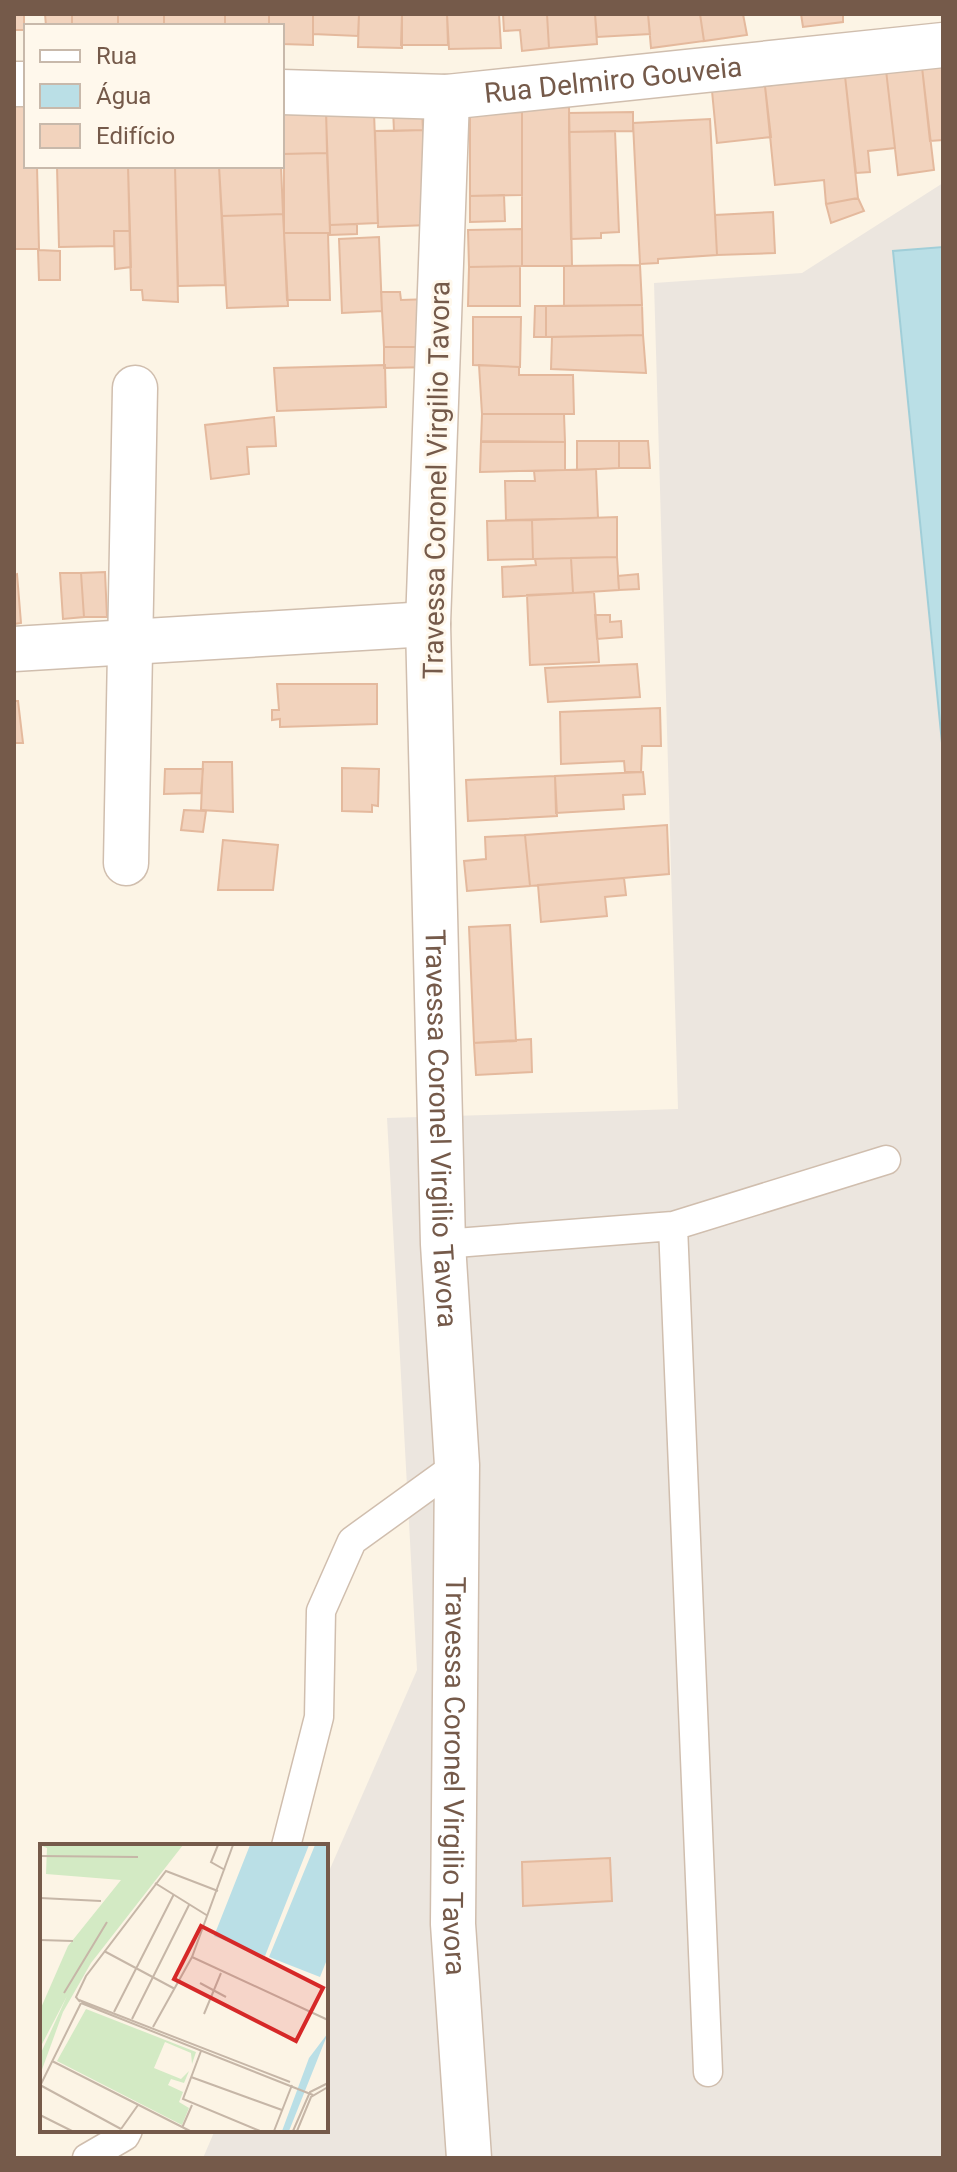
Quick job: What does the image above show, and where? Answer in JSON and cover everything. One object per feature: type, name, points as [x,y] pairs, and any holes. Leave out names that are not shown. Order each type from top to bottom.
[{"type":"street","name":"Rua Delmiro Gouveia","points":[[284,92],[447,97],[943,45]]},
{"type":"street","name":"Travessa Coronel Virgilio Tavora","points":[[447,97],[428,624],[443,1244],[457,1465],[453,1924],[469,2158]]},
{"type":"street","points":[[126,863],[135,388]]},
{"type":"street","points":[[14,649],[428,624]]},
{"type":"lane","points":[[443,1244],[673,1226],[886,1160]]},
{"type":"lane","points":[[673,1226],[708,2072]]},
{"type":"lane","points":[[287,1844],[319,1717],[321,1611],[352,1541],[457,1465]]},
{"type":"lane","points":[[87,2158],[127,2132]]},
{"type":"shaded area","points":[[943,183],[943,2158],[203,2158],[214,2132],[328,2132],[328,1873],[417,1670],[387,1118],[678,1109],[654,283],[802,273]]},
{"type":"water","points":[[943,247],[943,753],[893,251]]},
{"type":"building","points":[[14,14],[24,14],[24,30],[14,30]]},
{"type":"building","points":[[45,14],[72,14],[72,24],[46,24]]},
{"type":"building","points":[[72,14],[118,14],[118,24],[72,24]]},
{"type":"building","points":[[118,14],[164,14],[164,24],[118,24]]},
{"type":"building","points":[[164,14],[225,14],[225,24],[164,24]]},
{"type":"building","points":[[225,14],[269,14],[269,24],[225,24]]},
{"type":"building","points":[[269,14],[313,14],[313,45],[284,44],[284,24],[269,24]]},
{"type":"building","points":[[313,14],[359,14],[358,36],[313,34]]},
{"type":"building","points":[[359,14],[402,14],[402,48],[358,47]]},
{"type":"building","points":[[402,14],[447,14],[448,45],[401,45]]},
{"type":"building","points":[[447,14],[499,14],[501,48],[449,49]]},
{"type":"building","points":[[503,14],[547,14],[549,48],[522,51],[520,30],[504,31]]},
{"type":"building","points":[[547,14],[595,14],[597,44],[549,48]]},
{"type":"building","points":[[595,14],[648,14],[650,34],[597,37]]},
{"type":"building","points":[[648,14],[700,14],[704,41],[651,48]]},
{"type":"building","points":[[700,14],[743,14],[747,35],[704,41]]},
{"type":"building","points":[[801,14],[843,14],[843,22],[803,27]]},
{"type":"building","points":[[943,64],[943,140],[930,141],[922,67]]},
{"type":"building","points":[[922,67],[934,170],[898,175],[886,70]]},
{"type":"building","points":[[886,70],[895,148],[868,151],[870,172],[856,173],[845,76]]},
{"type":"building","points":[[845,76],[858,198],[826,204],[824,180],[775,185],[765,86]]},
{"type":"building","points":[[765,86],[771,137],[717,143],[712,91]]},
{"type":"building","points":[[14,103],[24,103],[24,168],[37,168],[39,249],[14,249]]},
{"type":"building","points":[[326,106],[327,153],[284,154],[284,107]]},
{"type":"building","points":[[569,107],[572,266],[522,266],[522,108]]},
{"type":"building","points":[[422,108],[423,130],[394,131],[393,109]]},
{"type":"building","points":[[374,112],[378,223],[330,225],[326,114]]},
{"type":"building","points":[[522,112],[522,195],[470,196],[470,113]]},
{"type":"building","points":[[633,112],[633,131],[569,132],[569,113]]},
{"type":"building","points":[[710,119],[717,255],[658,259],[658,263],[640,264],[633,123]]},
{"type":"building","points":[[423,130],[428,225],[378,227],[375,131]]},
{"type":"building","points":[[615,131],[619,232],[601,233],[601,238],[571,239],[569,132]]},
{"type":"building","points":[[327,153],[330,233],[284,233],[284,154]]},
{"type":"building","points":[[57,168],[128,168],[130,231],[114,231],[114,246],[59,247]]},
{"type":"building","points":[[128,168],[175,168],[178,302],[143,300],[142,290],[131,290]]},
{"type":"building","points":[[175,168],[219,168],[225,285],[178,286]]},
{"type":"building","points":[[219,168],[281,168],[283,214],[222,216]]},
{"type":"building","points":[[504,195],[505,221],[470,222],[470,196]]},
{"type":"building","points":[[858,198],[864,211],[831,223],[826,204]]},
{"type":"building","points":[[773,212],[775,253],[717,255],[715,215]]},
{"type":"building","points":[[283,214],[288,306],[227,308],[222,216]]},
{"type":"building","points":[[357,224],[357,234],[330,235],[330,225]]},
{"type":"building","points":[[522,229],[522,266],[469,267],[468,230]]},
{"type":"building","points":[[114,231],[130,231],[131,267],[115,269]]},
{"type":"building","points":[[284,233],[328,233],[330,300],[287,300]]},
{"type":"building","points":[[379,237],[382,311],[342,313],[339,239]]},
{"type":"building","points":[[38,250],[60,251],[60,280],[39,280]]},
{"type":"building","points":[[640,265],[642,305],[564,306],[564,266]]},
{"type":"building","points":[[520,266],[520,306],[468,306],[469,267]]},
{"type":"building","points":[[381,292],[400,292],[401,300],[430,299],[431,347],[384,347]]},
{"type":"building","points":[[642,305],[643,335],[546,337],[546,306]]},
{"type":"building","points":[[535,306],[546,306],[546,337],[534,337]]},
{"type":"building","points":[[473,317],[521,317],[520,367],[473,365]]},
{"type":"building","points":[[643,335],[646,373],[551,369],[552,337]]},
{"type":"building","points":[[384,347],[431,347],[431,367],[384,368]]},
{"type":"building","points":[[385,365],[386,407],[277,411],[274,368]]},
{"type":"building","points":[[479,365],[519,367],[519,375],[573,375],[574,414],[482,414]]},
{"type":"building","points":[[482,414],[564,414],[565,442],[481,442]]},
{"type":"building","points":[[274,417],[276,446],[247,447],[249,474],[211,479],[205,425]]},
{"type":"building","points":[[481,441],[565,442],[565,470],[480,472]]},
{"type":"building","points":[[577,441],[619,441],[619,468],[577,470]]},
{"type":"building","points":[[619,441],[648,441],[650,468],[619,468]]},
{"type":"building","points":[[596,469],[598,518],[506,520],[505,481],[535,481],[534,471]]},
{"type":"building","points":[[617,517],[617,557],[533,559],[532,520]]},
{"type":"building","points":[[532,520],[533,559],[488,560],[487,521]]},
{"type":"building","points":[[617,557],[619,590],[573,593],[571,558]]},
{"type":"building","points":[[571,558],[573,593],[503,597],[502,567],[536,565],[535,559]]},
{"type":"building","points":[[105,572],[107,617],[84,617],[81,573]]},
{"type":"building","points":[[60,573],[81,573],[84,617],[63,619]]},
{"type":"building","points":[[17,574],[21,623],[14,624],[14,575]]},
{"type":"building","points":[[638,574],[639,589],[619,590],[618,576]]},
{"type":"building","points":[[594,592],[599,662],[530,665],[527,595]]},
{"type":"building","points":[[595,615],[610,615],[610,622],[621,621],[622,637],[597,639]]},
{"type":"building","points":[[637,664],[640,697],[548,702],[545,668]]},
{"type":"building","points":[[277,684],[377,684],[377,724],[280,727],[280,719],[272,720],[272,710],[279,710]]},
{"type":"building","points":[[14,701],[18,701],[23,743],[14,743]]},
{"type":"building","points":[[660,708],[661,746],[642,746],[641,772],[625,772],[624,761],[561,764],[560,712]]},
{"type":"building","points":[[203,762],[232,762],[233,812],[201,810]]},
{"type":"building","points":[[342,768],[379,769],[378,806],[372,805],[372,812],[342,811]]},
{"type":"building","points":[[165,769],[203,769],[201,793],[164,794]]},
{"type":"building","points":[[643,772],[645,794],[623,795],[624,809],[556,813],[555,776]]},
{"type":"building","points":[[555,776],[557,816],[468,821],[466,780]]},
{"type":"building","points":[[184,810],[206,811],[203,832],[181,830]]},
{"type":"building","points":[[667,825],[669,874],[530,886],[525,835]]},
{"type":"building","points":[[525,835],[530,886],[467,891],[464,861],[486,859],[485,837]]},
{"type":"building","points":[[223,840],[278,845],[273,890],[218,890]]},
{"type":"building","points":[[624,878],[626,895],[605,897],[607,916],[541,922],[538,885]]},
{"type":"building","points":[[510,925],[516,1041],[474,1043],[469,927]]},
{"type":"building","points":[[531,1039],[532,1072],[476,1075],[474,1043]]},
{"type":"building","points":[[610,1858],[612,1901],[523,1906],[522,1862]]}]
